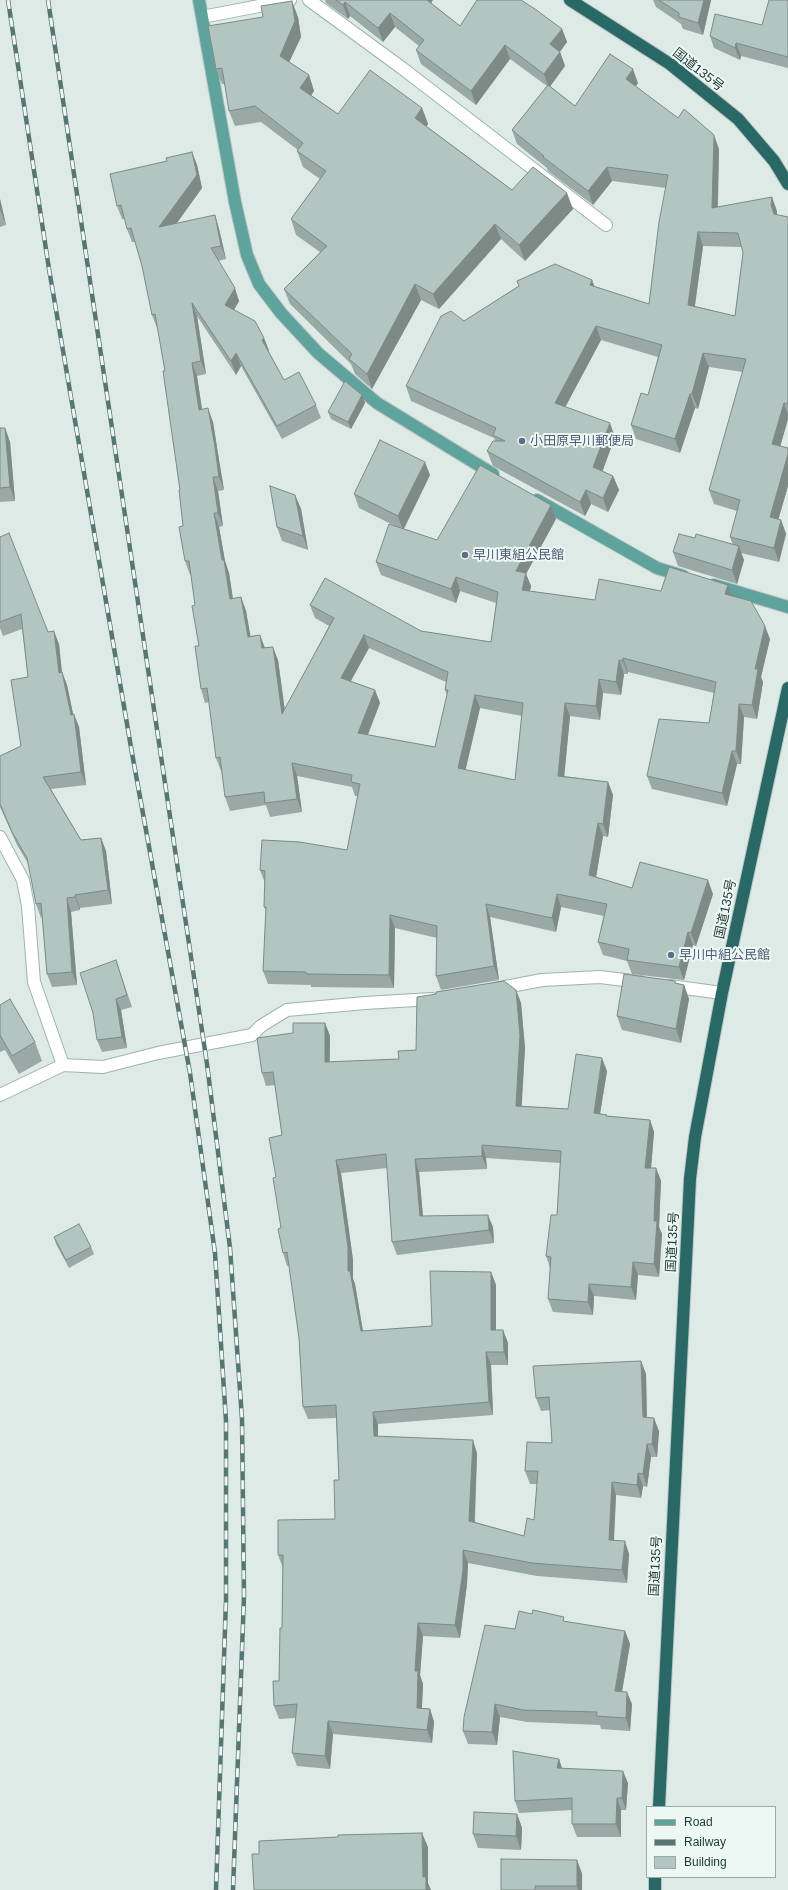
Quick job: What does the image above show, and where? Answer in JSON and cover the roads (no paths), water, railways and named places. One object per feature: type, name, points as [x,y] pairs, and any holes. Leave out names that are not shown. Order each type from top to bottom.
[{"type":"highway","name":"国道135号","points":[[570,0],[670,64],[738,119],[774,161],[788,184]]},
{"type":"highway","name":"国道135号","points":[[659,1806],[690,1179],[695,1137],[722,993],[788,688]]},
{"type":"highway","points":[[654,1890],[655,1878]]},
{"type":"main road","points":[[199,0],[235,202],[247,255],[259,284],[281,313],[318,353],[377,404],[500,478]]},
{"type":"main road","points":[[527,494],[657,568],[788,607]]},
{"type":"street","points":[[202,18],[290,0]]},
{"type":"street","points":[[309,0],[402,68],[606,225]]},
{"type":"street","points":[[0,837],[22,880],[28,906],[34,982],[63,1065]]},
{"type":"street","points":[[480,991],[542,980],[600,977],[722,993]]},
{"type":"street","points":[[0,1095],[63,1065],[103,1067],[158,1053],[252,1035],[262,1026],[287,1010],[440,998]]},
{"type":"railway","points":[[8,0],[49,269],[132,753],[190,1073],[215,1253],[226,1421],[226,1600],[216,1890]]},
{"type":"railway","points":[[48,0],[207,1064],[230,1248],[242,1419],[244,1596],[233,1890]]},
{"type":"place","name":"小田原早川郵便局","points":[[522,441]]},
{"type":"place","name":"早川東組公民館","points":[[465,555]]},
{"type":"place","name":"早川中組公民館","points":[[671,955]]}]
